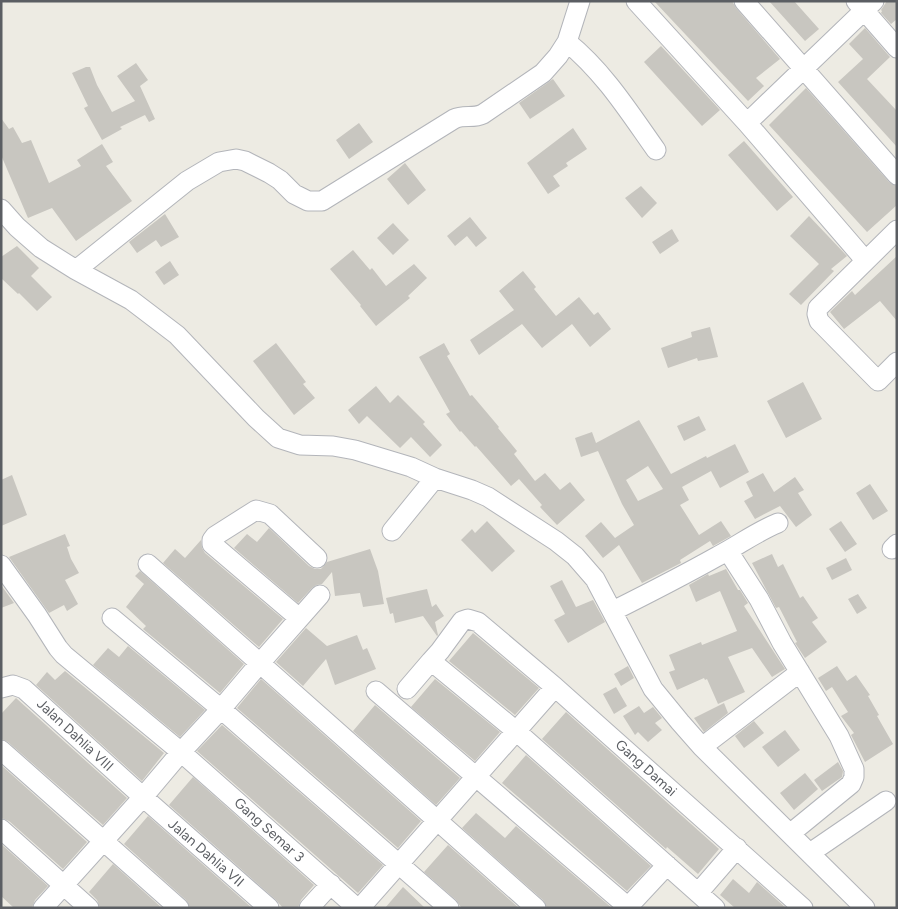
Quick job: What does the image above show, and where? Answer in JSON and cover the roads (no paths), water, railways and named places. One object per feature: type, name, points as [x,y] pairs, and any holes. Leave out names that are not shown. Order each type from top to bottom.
[{"type":"street","points":[[76,270],[187,181],[218,162],[236,159],[245,161],[275,177],[294,194],[308,201],[322,201],[454,119],[464,116],[477,118],[543,73],[567,42],[580,1]]},
{"type":"street","points":[[636,1],[747,123],[865,260]]},
{"type":"street","points":[[744,1],[805,68],[897,175]]},
{"type":"street","points":[[747,123],[805,68],[865,4],[897,48]]},
{"type":"street","points":[[567,42],[608,83],[656,150]]},
{"type":"street","points":[[1,209],[10,221],[41,248],[76,270],[132,300],[178,335],[263,425],[278,438],[300,446],[333,446],[355,450],[411,467],[435,478],[455,483],[480,493],[562,546],[586,567],[595,579],[654,689],[680,722],[702,747],[865,908]]},
{"type":"street","points":[[897,230],[818,308],[817,314],[819,321],[878,381],[897,362]]},
{"type":"street","points":[[392,531],[435,478]]},
{"type":"street","points":[[299,618],[212,544],[212,540],[215,536],[256,510],[262,511],[270,514],[317,558]]},
{"type":"street","points":[[613,611],[671,583],[759,530],[778,523]]},
{"type":"street","points":[[728,550],[839,736],[854,769],[854,777],[851,784],[791,833]]},
{"type":"street","points":[[148,564],[536,908]]},
{"type":"street","name":"Gang Semar 3","points":[[1,565],[64,655],[181,752],[359,908]]},
{"type":"street","points":[[43,908],[143,798],[181,752],[320,595]]},
{"type":"street","points":[[112,618],[221,709],[449,908]]},
{"type":"street","name":"Gang Damai","points":[[431,661],[462,622],[468,619],[478,622],[555,687],[803,908]]},
{"type":"street","points":[[407,689],[431,661],[516,731],[715,908]]},
{"type":"street","points":[[702,747],[800,672]]},
{"type":"street","name":"Jalan Dahlia VIII","points":[[1,688],[13,685],[24,689],[143,798]]},
{"type":"street","points":[[359,908],[555,687]]},
{"type":"street","points":[[376,691],[628,907],[667,864]]},
{"type":"street","points":[[1,750],[179,908]]},
{"type":"street","name":"Jalan Dahlia VII","points":[[143,798],[269,908]]},
{"type":"street","points":[[810,853],[886,801]]},
{"type":"street","points":[[1,829],[89,908]]},
{"type":"street","points":[[698,892],[737,848]]},
{"type":"street","points":[[309,908],[330,884]]}]
